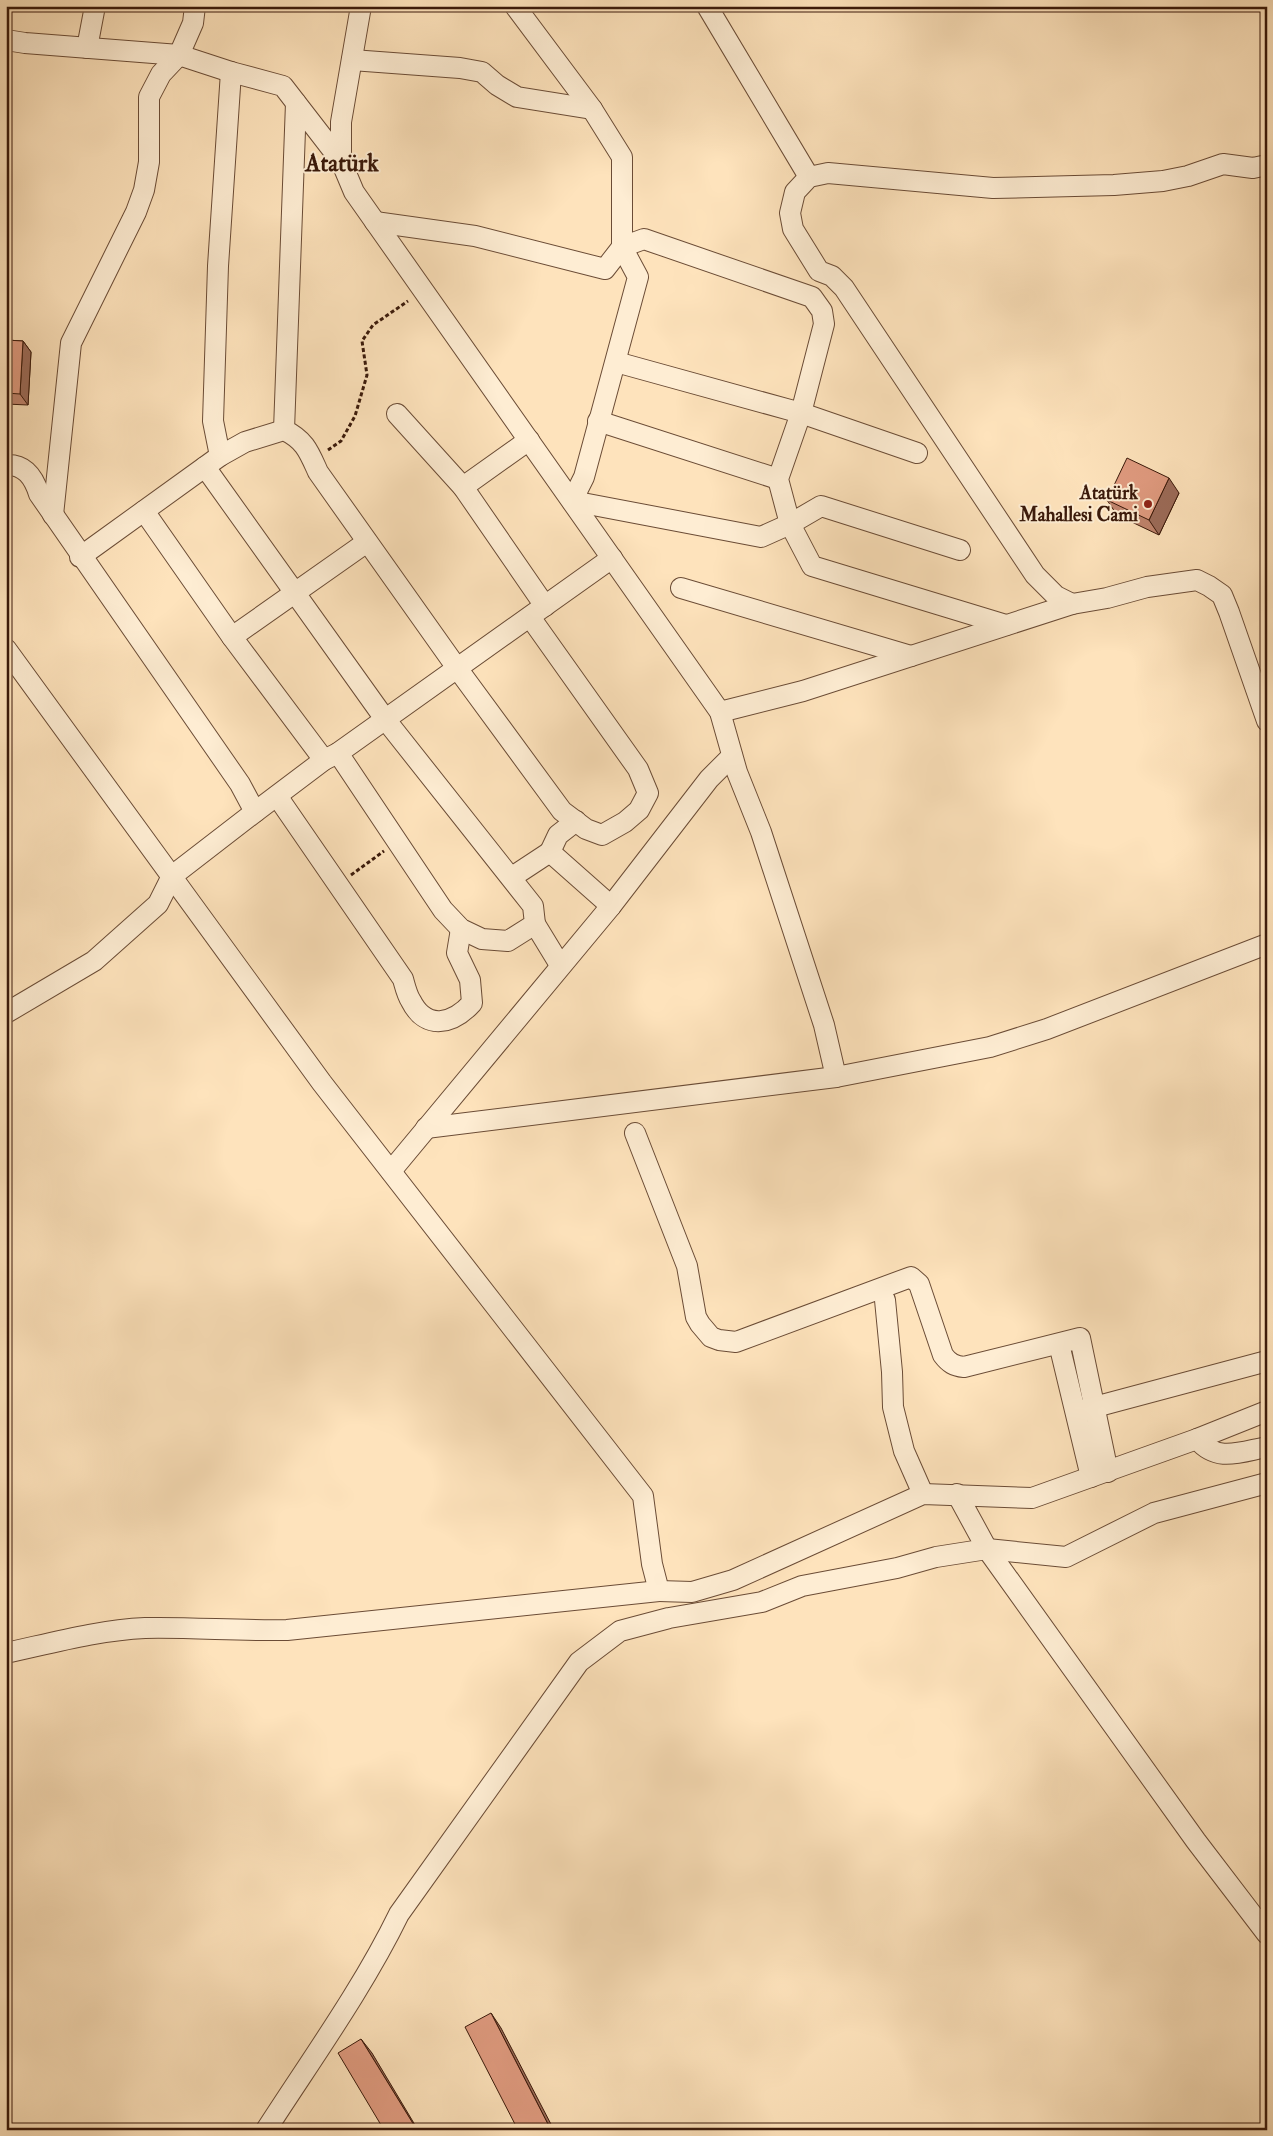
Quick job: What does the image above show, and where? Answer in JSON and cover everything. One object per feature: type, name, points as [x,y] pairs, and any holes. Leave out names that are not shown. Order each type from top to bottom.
[{"type":"street","points":[[87,48],[95,6]]},
{"type":"street","points":[[52,515],[70,343],[136,212],[144,190],[149,162],[149,97],[161,74],[179,55],[193,22],[195,6]]},
{"type":"street","points":[[341,161],[341,122],[360,6]]},
{"type":"street","points":[[515,6],[592,109],[622,156],[622,247],[638,276],[584,477],[572,502]]},
{"type":"street","points":[[706,6],[809,177]]},
{"type":"street","points":[[6,40],[26,44],[179,55],[283,86],[341,161],[354,192],[720,712],[732,756],[761,832],[824,1025],[836,1077]]},
{"type":"street","points":[[352,60],[460,68],[482,72],[497,85],[517,97],[592,109]]},
{"type":"street","points":[[231,72],[218,266],[212,462],[295,593],[385,719],[534,906],[535,924],[560,965]]},
{"type":"street","points":[[284,430],[296,103]]},
{"type":"street","points":[[1072,604],[1056,596],[1035,575],[844,288],[832,276],[819,271],[793,229],[790,213],[795,192],[809,177],[828,173],[993,188],[1114,185],[1163,181],[1188,176],[1223,164],[1253,168],[1267,165]]},
{"type":"street","points":[[375,222],[475,236],[605,269],[622,247],[644,239],[812,297],[822,311],[824,324],[800,413],[778,479],[790,524],[812,566],[1006,625]]},
{"type":"street","points":[[616,362],[800,413],[917,453]]},
{"type":"street","points":[[80,557],[212,462],[245,442],[284,430],[295,435],[305,445],[318,472],[367,542],[562,811],[586,829],[602,835],[625,822],[639,810],[648,793],[638,769],[537,611],[463,487],[397,414]]},
{"type":"street","points":[[598,422],[778,479]]},
{"type":"street","points":[[463,487],[529,440]]},
{"type":"street","points":[[6,465],[23,468],[35,481],[39,494],[52,515],[240,784],[255,812]]},
{"type":"street","points":[[572,502],[760,537],[790,524],[821,506],[960,550]]},
{"type":"street","points":[[144,511],[232,637],[331,757],[397,842],[442,910],[461,929],[482,939],[508,941],[535,924]]},
{"type":"street","points":[[232,637],[367,542]]},
{"type":"street","points":[[6,1013],[94,961],[158,904],[172,876],[277,796],[612,558]]},
{"type":"street","points":[[720,712],[803,691],[1072,604],[1107,598],[1147,587],[1197,580],[1222,595],[1230,612],[1267,721]]},
{"type":"street","points":[[681,588],[911,656]]},
{"type":"street","points":[[6,649],[322,1083],[643,1496],[652,1564],[658,1591]]},
{"type":"street","points":[[391,1171],[560,965],[611,906],[709,778],[732,756]]},
{"type":"street","points":[[277,796],[403,979],[410,1001],[418,1012],[430,1021],[446,1021],[462,1014],[472,1003],[470,980],[456,953],[461,929]]},
{"type":"street","points":[[512,877],[550,852],[558,835],[576,821]]},
{"type":"street","points":[[550,852],[611,906]]},
{"type":"street","points":[[426,1128],[836,1077],[990,1047],[1017,1039],[1267,944]]},
{"type":"street","points":[[635,1133],[688,1266],[696,1316],[711,1337],[727,1342],[736,1342],[911,1277],[919,1284],[943,1355],[952,1364],[964,1367],[1080,1338],[1085,1410],[1100,1474]]},
{"type":"street","points":[[885,1300],[893,1407],[904,1451],[923,1494]]},
{"type":"street","points":[[1085,1410],[1267,1361]]},
{"type":"street","points":[[6,1653],[102,1633],[144,1628],[286,1630],[658,1591],[692,1592],[733,1580],[923,1494],[1032,1498],[1197,1439],[1267,1411]]},
{"type":"street","points":[[1197,1439],[1204,1448],[1214,1453],[1225,1454],[1267,1447]]},
{"type":"street","points":[[266,2130],[389,1935],[400,1914],[579,1662],[620,1631],[669,1618],[762,1602],[802,1586],[897,1568],[936,1557],[987,1549],[1066,1557],[1154,1513],[1267,1483]]},
{"type":"street","points":[[957,1494],[987,1549],[1196,1841],[1267,1934]]},
{"type":"path","points":[[313,462],[341,441],[355,416],[367,375],[362,341],[373,324],[423,290]]},
{"type":"path","points":[[338,884],[397,842]]},
{"type":"building","points":[[6,340],[23,341],[20,394],[6,393]]},
{"type":"building","points":[[1127,458],[1169,478],[1149,520],[1107,500]]},
{"type":"building","points":[[491,2013],[551,2130],[518,2130],[465,2027]]},
{"type":"building","points":[[361,2039],[417,2130],[384,2130],[338,2053]]},
{"type":"place","name":"Atatürk Mahallesi Cami","points":[[1148,504]]},
{"type":"district","name":"Atatürk","points":[[342,163]]}]
